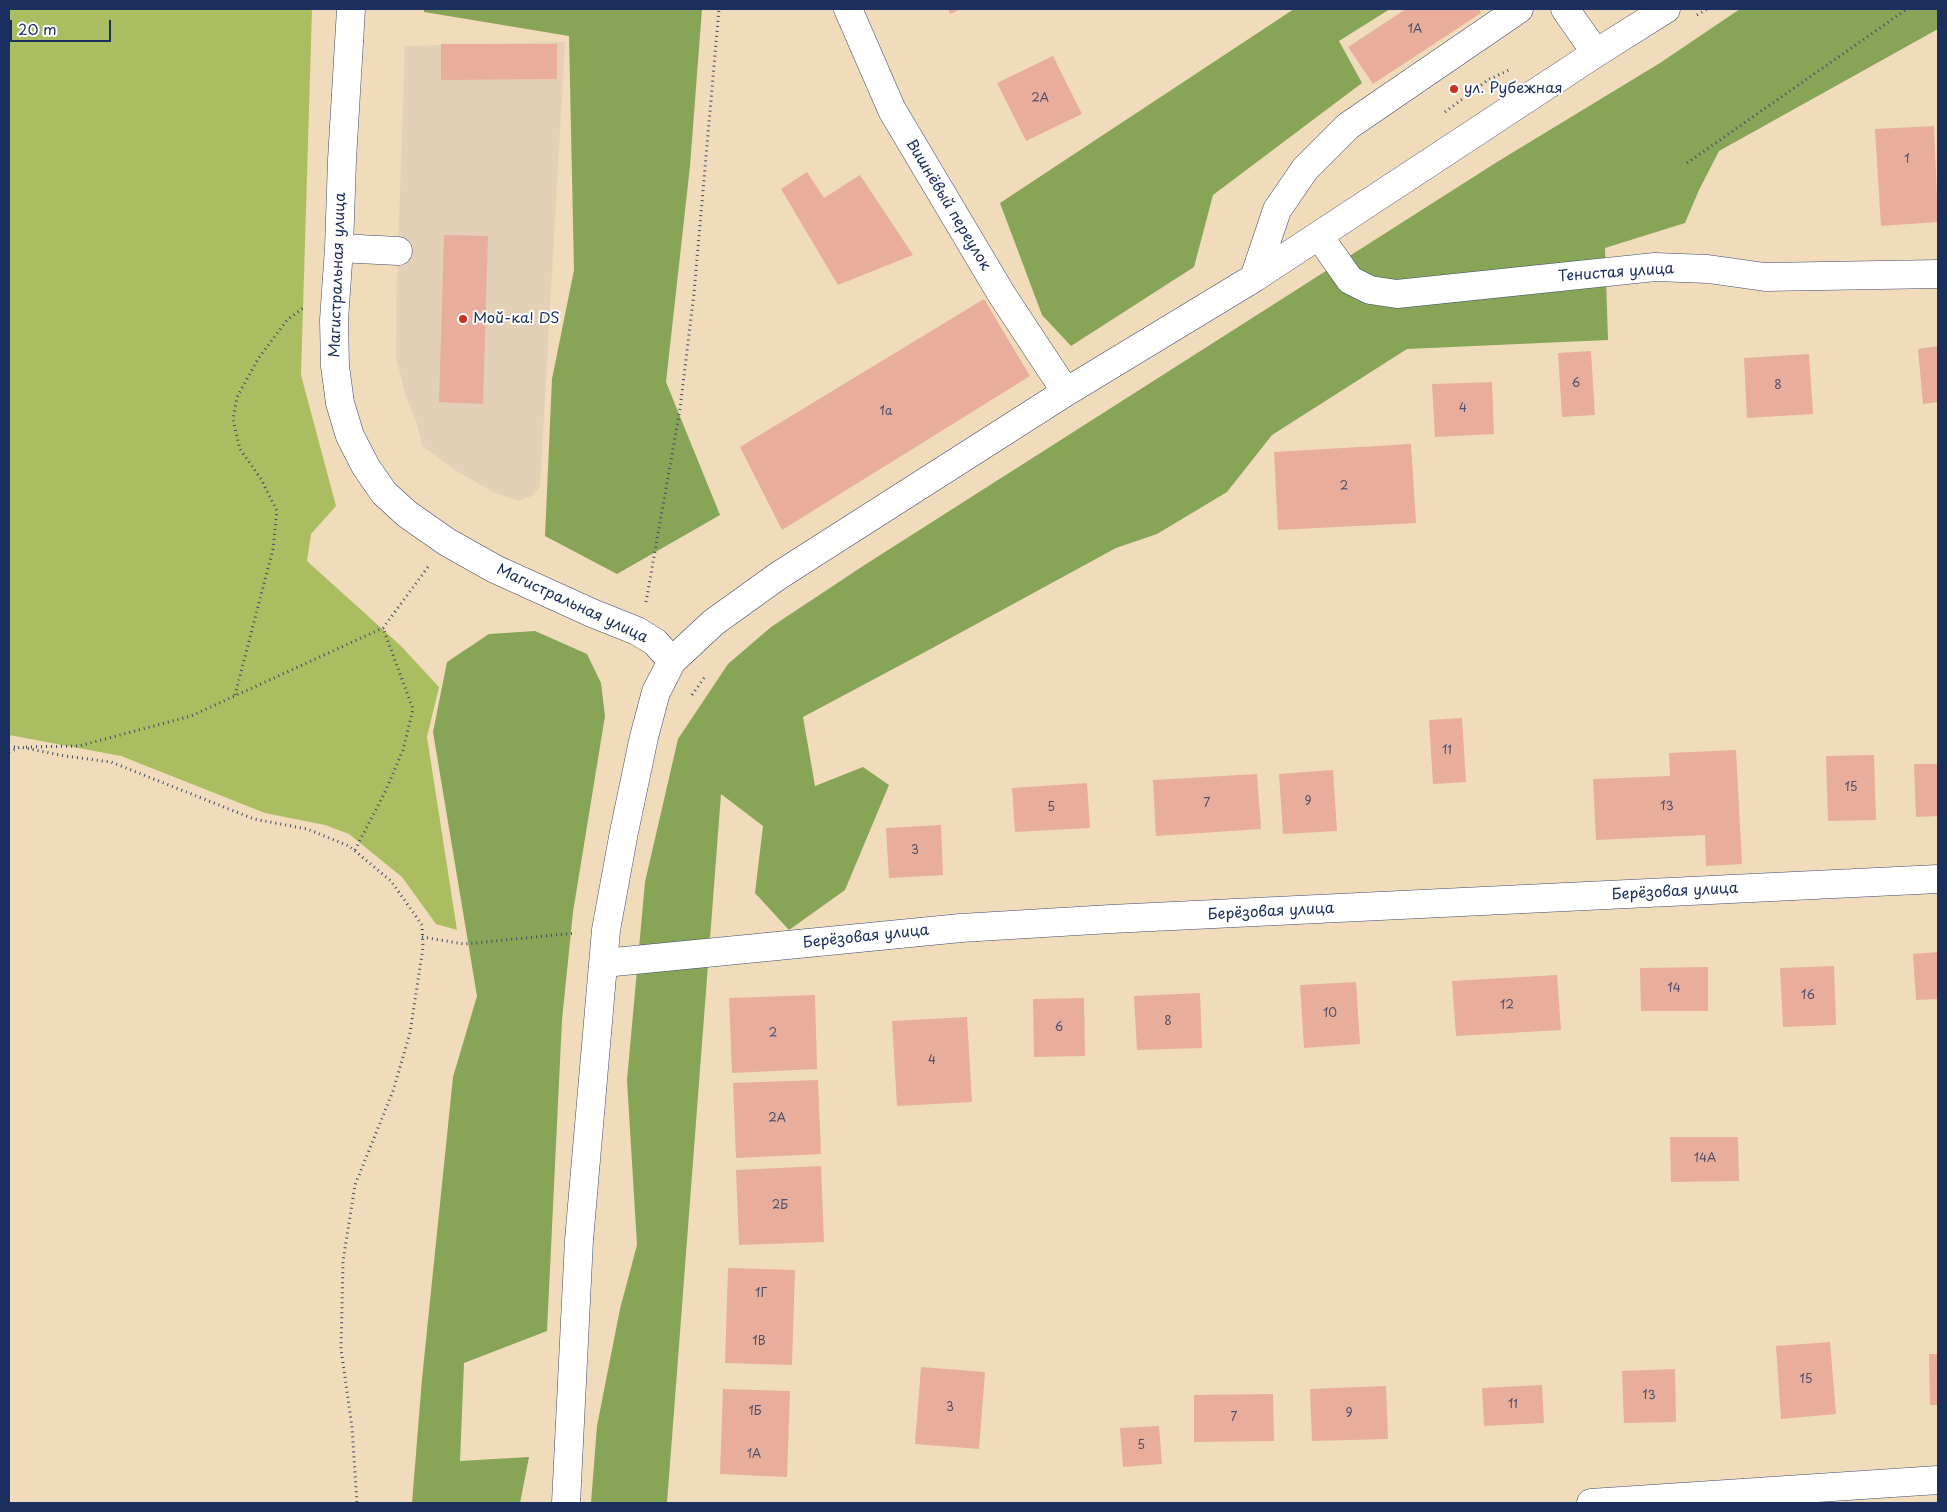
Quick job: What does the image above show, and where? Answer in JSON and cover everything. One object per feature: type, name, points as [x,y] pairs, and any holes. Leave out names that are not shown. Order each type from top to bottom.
[{"type":"street","name":"Магистральная улица","points":[[351,9],[334,320],[335,366],[340,402],[350,436],[366,467],[384,493],[407,514],[446,542],[495,569],[592,613],[637,631],[655,642],[672,661]]},
{"type":"street","name":"Вишнёвый переулок","points":[[848,9],[892,110],[1002,295],[1066,392]]},
{"type":"street","points":[[1254,278],[1277,210],[1305,169],[1348,126],[1519,9]]},
{"type":"street","points":[[1565,9],[1596,53]]},
{"type":"street","points":[[566,1503],[579,1240],[606,930],[644,736],[656,692],[672,661],[714,622],[778,576],[1066,392],[1254,278],[1666,9]]},
{"type":"street","name":"Тенистая улица","points":[[1319,236],[1350,280],[1370,290],[1397,294],[1655,267],[1708,269],[1765,277],[1938,274]]},
{"type":"street","points":[[339,248],[398,250]]},
{"type":"street","name":"Берёзовая улица","points":[[604,963],[970,928],[1938,879]]},
{"type":"street","points":[[1591,1503],[1938,1480]]},
{"type":"path","points":[[646,602],[680,409],[693,303],[719,9]]},
{"type":"path","points":[[1687,163],[1907,9]]},
{"type":"path","points":[[235,696],[273,549],[277,511],[261,480],[240,449],[233,420],[237,397],[258,359],[287,320],[336,281]]},
{"type":"path","points":[[9,747],[79,746],[191,716],[383,628],[446,542]]},
{"type":"path","points":[[355,850],[386,790],[403,750],[413,709],[383,628]]},
{"type":"path","points":[[9,752],[20,747],[65,756],[111,762],[254,819],[307,829],[349,846],[391,882],[422,925],[422,947],[410,1033],[393,1091],[355,1185],[344,1261],[342,1349],[352,1427],[357,1503]]},
{"type":"path","points":[[422,937],[464,944],[606,930]]},
{"type":"shaded area","points":[[565,42],[540,487],[532,496],[518,501],[493,492],[455,470],[422,445],[417,424],[405,394],[396,359],[405,46]]},
{"type":"green space","points":[[9,9],[312,9],[301,375],[336,506],[311,534],[307,561],[400,645],[439,687],[427,737],[457,930],[436,924],[402,877],[349,834],[325,825],[265,813],[121,756],[9,735]]},
{"type":"green space","points":[[424,9],[702,9],[690,166],[666,382],[720,515],[617,574],[545,536],[552,379],[574,270],[569,36],[424,12]]},
{"type":"green space","points":[[1294,9],[1390,9],[1339,41],[1362,83],[1213,195],[1194,267],[1071,346],[1042,315],[1000,203]]},
{"type":"green space","points":[[1740,9],[1938,9],[1938,29],[1719,151],[1685,223],[1605,248],[1608,340],[1407,349],[1272,435],[1227,492],[1157,534],[1116,548],[803,717],[815,786],[863,767],[889,785],[845,890],[789,930],[755,893],[763,826],[721,794],[667,1503],[591,1503],[597,1426],[620,1309],[637,1245],[627,1080],[645,882],[678,739],[728,664],[771,627],[863,566],[1497,162],[1660,63]]},
{"type":"green space","points":[[535,631],[587,654],[601,683],[605,716],[573,912],[562,1020],[547,1331],[464,1363],[460,1461],[529,1457],[520,1503],[412,1503],[422,1379],[453,1077],[477,996],[433,732],[447,662],[489,634]]},
{"type":"building","points":[[948,9],[961,9],[950,14]]},
{"type":"building","points":[[1406,9],[1479,9],[1481,13],[1373,84],[1348,47]]},
{"type":"building","points":[[441,44],[557,44],[557,79],[441,80]]},
{"type":"building","points":[[1053,56],[1082,114],[1026,141],[997,83]]},
{"type":"building","points":[[1934,126],[1938,222],[1881,226],[1875,129]]},
{"type":"building","points":[[807,172],[824,198],[860,175],[913,255],[838,285],[781,189]]},
{"type":"building","name":"Мой-ка! DS","points":[[444,235],[488,236],[483,404],[439,402]]},
{"type":"building","points":[[984,299],[1030,376],[782,530],[740,447]]},
{"type":"building","points":[[1938,346],[1938,402],[1923,404],[1918,349]]},
{"type":"building","points":[[1591,351],[1595,415],[1562,417],[1558,353]]},
{"type":"building","points":[[1809,354],[1813,414],[1747,418],[1744,358]]},
{"type":"building","points":[[1492,382],[1494,434],[1435,437],[1432,384]]},
{"type":"building","points":[[1411,444],[1416,523],[1278,530],[1274,452]]},
{"type":"building","points":[[1462,718],[1466,782],[1433,784],[1429,720]]},
{"type":"building","points":[[1736,750],[1742,864],[1706,866],[1705,835],[1596,840],[1593,779],[1670,776],[1669,753]]},
{"type":"building","points":[[1874,755],[1876,820],[1828,821],[1826,756]]},
{"type":"building","points":[[1914,764],[1938,764],[1938,816],[1916,817]]},
{"type":"building","points":[[1333,770],[1337,831],[1283,834],[1279,774]]},
{"type":"building","points":[[1257,774],[1261,829],[1156,836],[1153,780]]},
{"type":"building","points":[[1087,783],[1090,828],[1015,832],[1012,788]]},
{"type":"building","points":[[941,825],[943,875],[889,878],[886,828]]},
{"type":"building","points":[[1938,952],[1938,999],[1916,1000],[1913,954]]},
{"type":"building","points":[[1834,966],[1836,1025],[1783,1027],[1780,968]]},
{"type":"building","points":[[1708,967],[1708,1011],[1641,1011],[1640,968]]},
{"type":"building","points":[[1557,975],[1561,1030],[1456,1036],[1452,981]]},
{"type":"building","points":[[1356,982],[1360,1044],[1304,1048],[1300,985]]},
{"type":"building","points":[[1200,993],[1202,1048],[1137,1050],[1134,996]]},
{"type":"building","points":[[815,995],[817,1069],[732,1073],[729,998]]},
{"type":"building","points":[[1084,998],[1085,1056],[1034,1057],[1033,999]]},
{"type":"building","points":[[967,1017],[972,1102],[897,1106],[892,1021]]},
{"type":"building","points":[[818,1080],[821,1154],[736,1158],[733,1083]]},
{"type":"building","points":[[1670,1137],[1738,1137],[1739,1181],[1671,1182]]},
{"type":"building","points":[[821,1166],[824,1242],[739,1245],[736,1170]]},
{"type":"building","points":[[728,1268],[795,1270],[792,1365],[725,1363]]},
{"type":"building","points":[[1830,1342],[1836,1414],[1781,1419],[1776,1346]]},
{"type":"building","points":[[1929,1354],[1938,1354],[1938,1405],[1930,1405]]},
{"type":"building","points":[[921,1367],[985,1372],[979,1449],[915,1444]]},
{"type":"building","points":[[1675,1369],[1676,1422],[1624,1423],[1622,1371]]},
{"type":"building","points":[[1542,1385],[1544,1423],[1484,1426],[1482,1388]]},
{"type":"building","points":[[1386,1386],[1388,1439],[1312,1441],[1310,1389]]},
{"type":"building","points":[[723,1389],[790,1391],[787,1477],[720,1474]]},
{"type":"building","points":[[1273,1394],[1274,1441],[1194,1442],[1194,1395]]},
{"type":"building","points":[[1159,1426],[1162,1464],[1123,1467],[1120,1428]]},
{"type":"place","name":"ул. Рубежная","points":[[1454,89]]},
{"type":"place","name":"Мой-ка! DS","points":[[463,319]]}]
